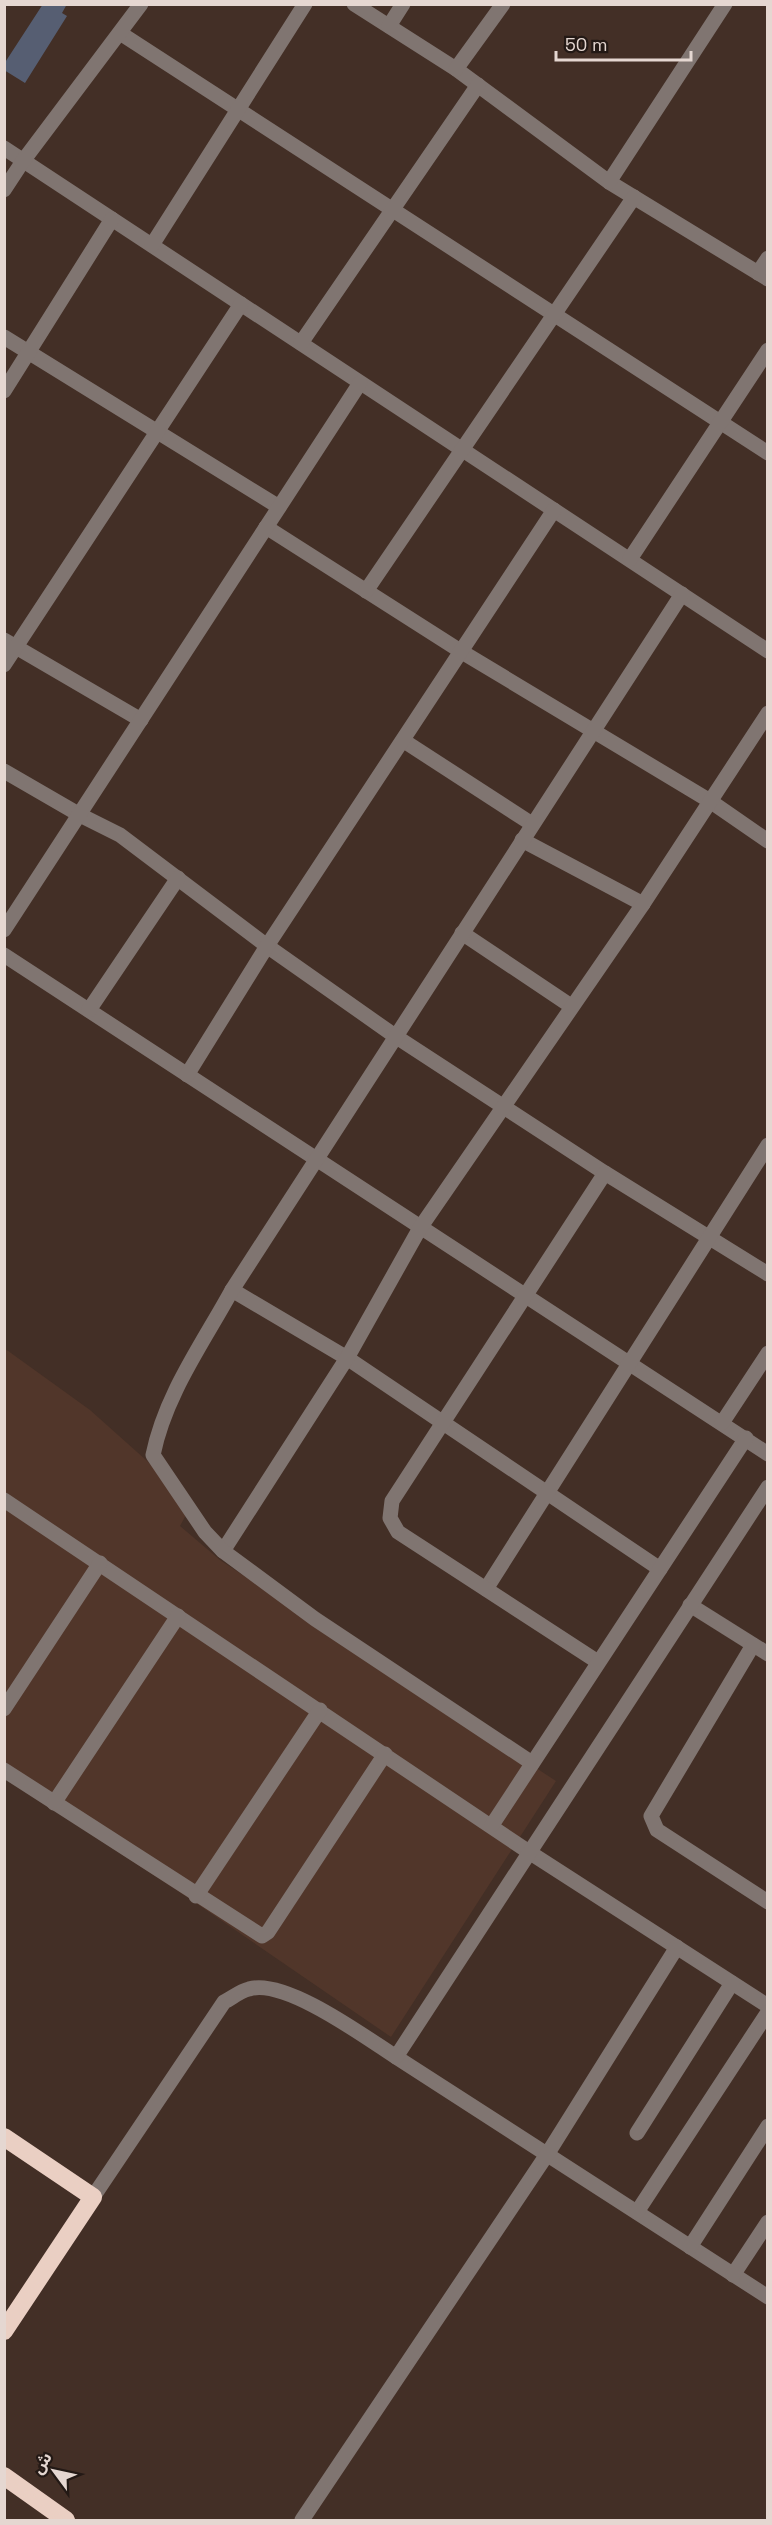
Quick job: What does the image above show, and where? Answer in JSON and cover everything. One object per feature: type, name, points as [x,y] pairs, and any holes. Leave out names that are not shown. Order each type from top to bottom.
[{"type":"highway","points":[[4,2137],[93,2197],[4,2331]]},
{"type":"highway","points":[[4,2476],[66,2520]]},
{"type":"street","points":[[4,190],[23,161],[141,4]]},
{"type":"street","points":[[152,245],[236,109],[305,4]]},
{"type":"street","points":[[354,4],[456,69],[609,182],[763,276],[768,258]]},
{"type":"street","points":[[389,27],[403,4]]},
{"type":"street","points":[[456,69],[503,4]]},
{"type":"street","points":[[609,182],[725,4]]},
{"type":"street","points":[[120,33],[768,453]]},
{"type":"street","points":[[301,344],[390,210],[478,85]]},
{"type":"street","points":[[4,148],[768,651]]},
{"type":"street","points":[[366,591],[634,197]]},
{"type":"street","points":[[4,391],[112,219]]},
{"type":"street","points":[[4,665],[10,643],[158,430],[241,304]]},
{"type":"street","points":[[4,337],[158,430],[279,507]]},
{"type":"street","points":[[630,560],[768,350]]},
{"type":"street","points":[[4,930],[360,383]]},
{"type":"street","points":[[187,1075],[267,946],[554,510]]},
{"type":"street","points":[[266,527],[462,652],[710,801],[768,841]]},
{"type":"street","points":[[532,1762],[315,1619],[223,1551],[205,1532],[153,1455],[159,1428],[177,1389],[232,1290],[682,594]]},
{"type":"street","points":[[10,643],[141,720]]},
{"type":"street","points":[[223,1551],[347,1358],[420,1228],[643,904],[768,713]]},
{"type":"street","points":[[404,741],[532,824]]},
{"type":"street","points":[[4,771],[80,815],[120,835],[267,946],[395,1036],[605,1173],[768,1274]]},
{"type":"street","points":[[522,840],[643,904]]},
{"type":"street","points":[[89,1010],[178,878]]},
{"type":"street","points":[[462,933],[571,1006]]},
{"type":"street","points":[[4,955],[768,1454]]},
{"type":"street","points":[[486,1589],[768,1145]]},
{"type":"street","points":[[598,1662],[398,1532],[390,1518],[392,1502],[605,1173]]},
{"type":"street","points":[[232,1290],[347,1358],[660,1569]]},
{"type":"street","points":[[722,1423],[768,1353]]},
{"type":"street","points":[[492,1825],[746,1438]]},
{"type":"street","points":[[396,2056],[768,1487]]},
{"type":"street","points":[[4,1500],[492,1825],[529,1852],[768,2006]]},
{"type":"street","points":[[4,1709],[100,1563]]},
{"type":"street","points":[[690,1605],[768,1654]]},
{"type":"street","points":[[54,1803],[178,1616]]},
{"type":"street","points":[[753,1645],[651,1816],[657,1830],[768,1902]]},
{"type":"street","points":[[196,1896],[320,1710]]},
{"type":"street","points":[[4,1770],[254,1934],[262,1936],[268,1932],[385,1754]]},
{"type":"street","points":[[302,2520],[548,2153],[677,1947]]},
{"type":"street","points":[[637,2133],[732,1983]]},
{"type":"street","points":[[93,2197],[224,2002],[250,1988],[280,1991],[308,2002],[396,2056],[768,2297]]},
{"type":"street","points":[[637,2212],[768,2012]]},
{"type":"street","points":[[690,2247],[768,2126]]},
{"type":"street","points":[[733,2275],[768,2222]]},
{"type":"shaded area","points":[[4,1348],[90,1410],[193,1502],[180,1526],[220,1560],[556,1781],[391,2037],[193,1901],[5,1778]]},
{"type":"building","points":[[43,4],[67,4],[62,13],[67,16],[25,83],[4,70],[4,64]]}]
